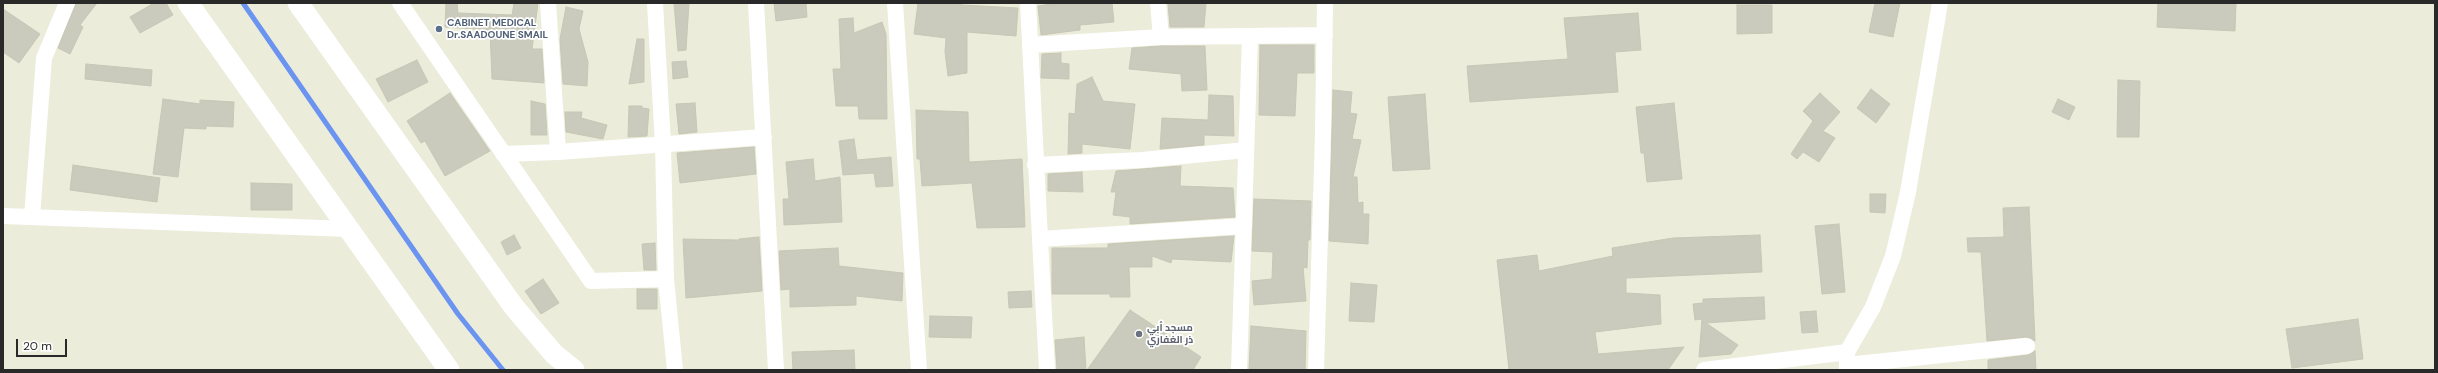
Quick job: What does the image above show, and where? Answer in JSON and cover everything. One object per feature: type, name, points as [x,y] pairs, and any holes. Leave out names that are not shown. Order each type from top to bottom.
[{"type":"street","points":[[32,217],[44,58],[67,3]]},
{"type":"street","points":[[188,3],[448,370]]},
{"type":"street","points":[[298,3],[514,307],[554,354],[574,370]]},
{"type":"street","points":[[400,3],[502,154],[591,281],[666,279]]},
{"type":"street","points":[[548,3],[558,152]]},
{"type":"street","points":[[655,3],[663,145],[666,279],[675,370]]},
{"type":"street","points":[[756,3],[776,370]]},
{"type":"street","points":[[895,3],[919,370]]},
{"type":"street","points":[[1028,3],[1035,165],[1047,370]]},
{"type":"street","points":[[1158,3],[1161,37]]},
{"type":"street","points":[[1316,370],[1325,3]]},
{"type":"street","points":[[1847,362],[1873,307],[1894,256],[1908,192],[1940,3]]},
{"type":"street","points":[[1030,45],[1161,37],[1325,35]]},
{"type":"street","points":[[1239,370],[1250,36]]},
{"type":"street","points":[[502,154],[558,152],[764,137]]},
{"type":"street","points":[[1035,165],[1142,160],[1246,150]]},
{"type":"street","points":[[3,216],[348,229]]},
{"type":"street","points":[[1040,239],[1244,226]]},
{"type":"street","points":[[1704,370],[1847,362],[2027,346]]},
{"type":"building","points":[[76,3],[97,3],[80,25],[83,27],[70,54],[58,48]]},
{"type":"building","points":[[154,3],[166,3],[173,15],[140,33],[130,17]]},
{"type":"building","points":[[446,3],[457,3],[458,13],[512,15],[514,3],[538,3],[532,49],[542,49],[544,83],[492,79],[490,30],[445,27]]},
{"type":"building","points":[[674,3],[689,3],[686,50],[678,51]]},
{"type":"building","points":[[774,3],[806,3],[807,17],[776,21]]},
{"type":"building","points":[[918,3],[962,3],[962,5],[1018,8],[1016,36],[967,32],[967,73],[948,76],[945,52],[946,38],[914,34]]},
{"type":"building","points":[[1058,3],[1112,3],[1114,22],[1080,25],[1080,30],[1041,35],[1038,6]]},
{"type":"building","points":[[1168,3],[1206,3],[1204,27],[1170,27]]},
{"type":"building","points":[[1875,3],[1900,3],[1893,37],[1869,32]]},
{"type":"building","points":[[2158,3],[2236,3],[2235,31],[2157,27]]},
{"type":"building","points":[[1737,5],[1772,5],[1772,33],[1737,34]]},
{"type":"building","points":[[566,7],[583,11],[579,29],[588,62],[587,86],[563,84],[560,39]]},
{"type":"building","points":[[3,9],[40,34],[19,63],[3,52]]},
{"type":"building","points":[[1638,13],[1641,50],[1615,52],[1618,92],[1470,102],[1467,66],[1568,59],[1564,18]]},
{"type":"building","points":[[853,18],[854,33],[882,22],[886,34],[887,119],[859,119],[858,106],[836,106],[833,69],[841,69],[839,19]]},
{"type":"building","points":[[637,39],[644,39],[644,82],[629,84]]},
{"type":"building","points":[[1260,45],[1314,45],[1314,73],[1297,73],[1295,116],[1259,115]]},
{"type":"building","points":[[1161,46],[1205,46],[1207,90],[1182,91],[1181,74],[1129,69],[1132,48]]},
{"type":"building","points":[[1061,53],[1061,63],[1069,64],[1069,79],[1041,78],[1042,54]]},
{"type":"building","points":[[417,60],[428,82],[388,102],[376,79]]},
{"type":"building","points":[[686,61],[688,77],[673,79],[672,62]]},
{"type":"building","points":[[86,64],[152,70],[151,86],[85,79]]},
{"type":"building","points":[[1092,77],[1103,101],[1135,104],[1130,149],[1082,144],[1082,153],[1068,154],[1069,113],[1075,114],[1077,84]]},
{"type":"building","points":[[2118,80],[2140,81],[2139,137],[2117,137]]},
{"type":"building","points":[[1871,89],[1890,104],[1876,123],[1857,108]]},
{"type":"building","points":[[1333,90],[1352,92],[1350,113],[1357,114],[1352,139],[1361,140],[1353,177],[1357,177],[1358,203],[1363,202],[1363,214],[1369,214],[1368,244],[1329,241]]},
{"type":"building","points":[[450,93],[490,151],[445,176],[425,141],[421,143],[407,121]]},
{"type":"building","points":[[1820,93],[1840,112],[1823,131],[1835,138],[1819,162],[1803,152],[1797,159],[1791,154],[1813,121],[1803,111]]},
{"type":"building","points":[[1425,94],[1430,169],[1393,171],[1388,97]]},
{"type":"building","points":[[1209,95],[1233,96],[1234,136],[1204,135],[1204,145],[1160,149],[1162,118],[1208,120]]},
{"type":"building","points":[[163,99],[200,104],[200,100],[234,102],[233,127],[206,126],[206,129],[184,128],[178,177],[153,174]]},
{"type":"building","points":[[2058,99],[2075,107],[2069,120],[2052,112]]},
{"type":"building","points":[[531,101],[545,104],[547,135],[531,135]]},
{"type":"building","points":[[695,103],[697,132],[679,134],[676,104]]},
{"type":"building","points":[[1674,103],[1682,179],[1647,182],[1644,153],[1641,153],[1636,107]]},
{"type":"building","points":[[629,106],[642,106],[642,108],[649,109],[647,136],[628,137]]},
{"type":"building","points":[[916,110],[968,112],[969,162],[1022,159],[1025,227],[977,228],[972,183],[922,186],[920,159],[917,159]]},
{"type":"building","points":[[565,112],[582,112],[581,118],[607,125],[603,139],[566,132]]},
{"type":"building","points":[[854,139],[857,160],[891,157],[893,186],[876,187],[874,173],[843,175],[839,141]]},
{"type":"building","points":[[754,147],[756,174],[680,183],[677,153]]},
{"type":"building","points":[[813,159],[815,181],[840,177],[842,222],[784,225],[783,199],[789,199],[786,162]]},
{"type":"building","points":[[73,165],[160,178],[157,202],[70,190]]},
{"type":"building","points":[[1181,166],[1180,186],[1233,188],[1235,217],[1130,224],[1130,217],[1113,215],[1116,192],[1111,192],[1116,171]]},
{"type":"building","points":[[1082,172],[1083,192],[1048,191],[1048,174]]},
{"type":"building","points":[[251,183],[292,184],[292,210],[251,210]]},
{"type":"building","points":[[1870,194],[1886,194],[1885,213],[1870,212]]},
{"type":"building","points":[[1254,199],[1311,201],[1310,240],[1308,240],[1307,268],[1303,267],[1306,301],[1254,305],[1252,281],[1272,279],[1273,252],[1252,251]]},
{"type":"building","points":[[2029,207],[2035,341],[2026,337],[1987,341],[1981,252],[1968,252],[1967,238],[2004,237],[2003,208]]},
{"type":"building","points":[[1839,224],[1845,292],[1822,294],[1815,226]]},
{"type":"building","points":[[514,235],[521,248],[507,255],[501,242]]},
{"type":"building","points":[[1760,235],[1762,272],[1626,278],[1626,293],[1660,295],[1661,324],[1595,332],[1598,354],[1684,347],[1668,370],[1509,370],[1497,260],[1537,255],[1539,271],[1613,256],[1612,248],[1673,238]]},
{"type":"building","points":[[1234,236],[1231,262],[1172,259],[1171,263],[1152,256],[1152,267],[1129,267],[1130,297],[1110,297],[1110,294],[1052,294],[1052,248],[1108,248],[1108,244]]},
{"type":"building","points":[[759,237],[762,291],[686,298],[683,239],[739,240]]},
{"type":"building","points":[[655,243],[656,270],[644,270],[642,244]]},
{"type":"building","points":[[838,248],[839,266],[903,273],[902,301],[856,296],[856,305],[790,307],[790,289],[781,290],[779,251]]},
{"type":"building","points":[[543,279],[559,303],[541,314],[525,291]]},
{"type":"building","points":[[1351,283],[1377,285],[1374,322],[1349,321]]},
{"type":"building","points":[[637,289],[657,289],[657,309],[637,309]]},
{"type":"building","points":[[1031,291],[1032,307],[1009,308],[1008,292]]},
{"type":"building","points":[[1764,297],[1765,319],[1706,323],[1738,345],[1731,354],[1699,357],[1702,319],[1695,320],[1693,304],[1703,303],[1703,299]]},
{"type":"building","name":"مسجد أبي ذر الغفاري","points":[[1130,310],[1201,357],[1193,370],[1087,370]]},
{"type":"building","points":[[1816,311],[1818,332],[1802,333],[1800,312]]},
{"type":"building","points":[[930,316],[972,317],[971,338],[929,337]]},
{"type":"building","points":[[2358,319],[2363,359],[2292,368],[2286,329]]},
{"type":"building","points":[[1251,326],[1306,331],[1305,370],[1249,370]]},
{"type":"building","points":[[1084,337],[1086,370],[1057,370],[1055,340]]},
{"type":"building","points":[[854,350],[855,370],[793,370],[792,352]]},
{"type":"building","points":[[2035,351],[2036,370],[1988,370],[1988,360],[2028,355]]},
{"type":"waterway","points":[[243,3],[458,314],[503,370]]},
{"type":"place","name":"CABINET MEDICAL Dr.SAADOUNE SMAIL","points":[[439,29]]},
{"type":"place","name":"مسجد أبي ذر الغفاري","points":[[1139,334]]}]
